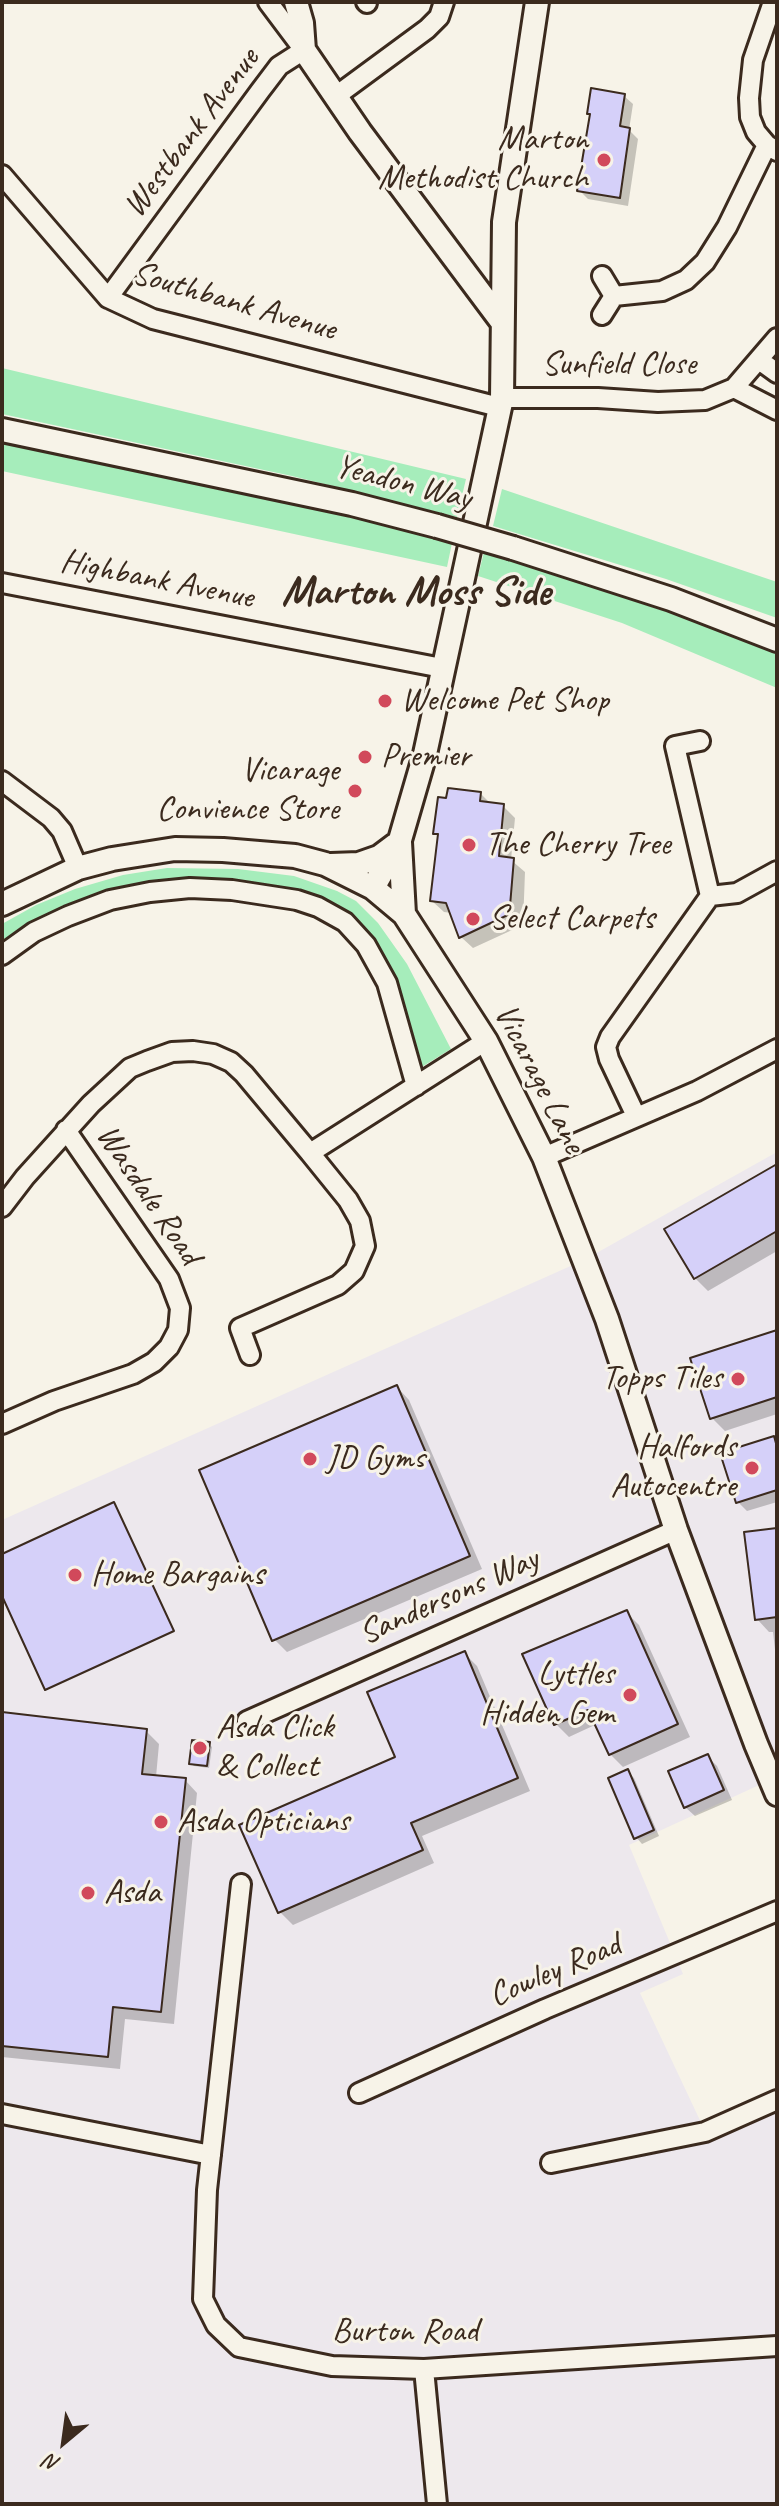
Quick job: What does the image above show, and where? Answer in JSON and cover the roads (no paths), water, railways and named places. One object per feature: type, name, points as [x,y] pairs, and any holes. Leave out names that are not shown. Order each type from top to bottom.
[{"type":"street","points":[[268,2],[502,322]]},
{"type":"street","points":[[296,2],[302,23],[304,50]]},
{"type":"street","points":[[336,96],[427,29],[439,17],[444,2]]},
{"type":"street","points":[[373,888],[400,840],[425,754],[501,403],[504,222],[537,2]]},
{"type":"street","points":[[614,296],[662,291],[686,280],[705,262],[772,148],[756,132],[750,117],[749,98],[753,60],[773,2]]},
{"type":"street","name":"Westbank Avenue","points":[[108,298],[279,66],[304,50]]},
{"type":"street","name":"Southbank Avenue","points":[[2,175],[108,298],[153,319],[501,403]]},
{"type":"street","points":[[602,276],[614,296]]},
{"type":"street","points":[[602,315],[614,296]]},
{"type":"street","points":[[777,338],[734,388],[777,410]]},
{"type":"street","points":[[759,360],[777,373]]},
{"type":"street","name":"Sunfield Close","points":[[501,403],[598,398],[684,402],[705,400],[734,388]]},
{"type":"street","name":"Yeadon Way","points":[[2,430],[352,504],[437,526],[671,599],[777,640]]},
{"type":"street","name":"Highbank Avenue","points":[[2,583],[442,668]]},
{"type":"street","points":[[700,741],[675,746],[710,896]]},
{"type":"street","points":[[2,781],[51,818],[62,831],[78,868]]},
{"type":"street","points":[[2,904],[78,868],[142,853],[175,849],[252,851],[295,856],[325,864],[359,864],[379,857],[400,840]]},
{"type":"street","points":[[400,840],[404,914]]},
{"type":"street","name":"Vicarage Lane","points":[[325,864],[373,888],[404,914],[486,1041],[544,1157],[607,1319],[676,1530],[777,1794]]},
{"type":"street","points":[[636,1116],[609,1059],[606,1047],[610,1037],[710,896],[737,893],[777,871]]},
{"type":"street","points":[[2,955],[34,932],[68,916],[110,900],[150,892],[190,888],[232,890],[297,900],[345,922],[366,945],[387,983],[416,1086]]},
{"type":"street","points":[[310,1153],[486,1041]]},
{"type":"street","points":[[544,1157],[697,1091],[777,1049]]},
{"type":"street","points":[[2,1207],[66,1130],[130,1068],[172,1052],[193,1051],[222,1057],[238,1067],[348,1200],[360,1221],[365,1246],[354,1271],[338,1285],[240,1328],[250,1355]]},
{"type":"street","name":"Wasdale Road","points":[[2,1424],[54,1401],[133,1374],[154,1362],[169,1347],[178,1330],[180,1308],[169,1279],[66,1130]]},
{"type":"street","name":"Sandersons Way","points":[[247,1721],[676,1530]]},
{"type":"street","name":"Burton Road","points":[[241,1884],[207,2190],[203,2299],[216,2325],[239,2347],[332,2366],[424,2369],[777,2346]]},
{"type":"street","name":"Cowley Road","points":[[359,2093],[545,2009],[777,1911]]},
{"type":"street","points":[[551,2163],[705,2132],[777,2100]]},
{"type":"street","points":[[2,2114],[211,2155]]},
{"type":"street","points":[[424,2369],[437,2504]]},
{"type":"place","name":"Marton Methodist Church","points":[[604,160]]},
{"type":"place","name":"Welcome Pet Shop","points":[[385,701]]},
{"type":"place","name":"Premier","points":[[365,757]]},
{"type":"place","name":"Vicarage Convience Store","points":[[355,791]]},
{"type":"place","name":"The Cherry Tree","points":[[469,845]]},
{"type":"place","name":"Select Carpets","points":[[473,919]]},
{"type":"place","name":"Topps Tiles","points":[[738,1379]]},
{"type":"place","name":"JD Gyms","points":[[310,1459]]},
{"type":"place","name":"Halfords Autocentre","points":[[752,1468]]},
{"type":"place","name":"Home Bargains","points":[[75,1575]]},
{"type":"place","name":"Lyttles Hidden Gem","points":[[630,1695]]},
{"type":"place","name":"Asda Click & Collect","points":[[200,1748]]},
{"type":"place","name":"Asda Opticians","points":[[161,1822]]},
{"type":"place","name":"Asda","points":[[88,1893]]},
{"type":"district","name":"Marton Moss Side","points":[[416,593]]}]
